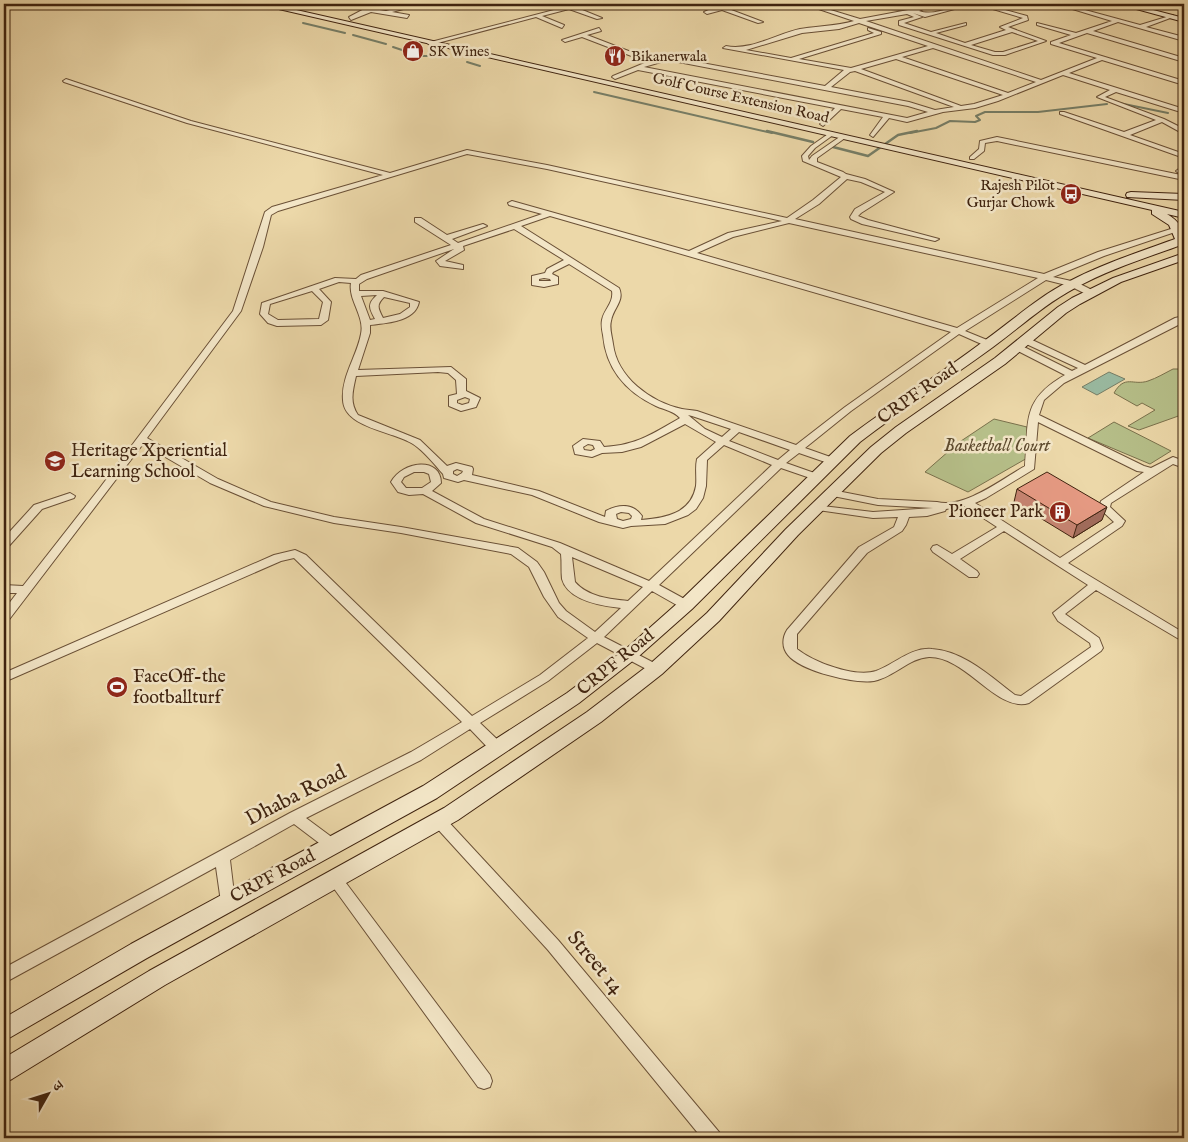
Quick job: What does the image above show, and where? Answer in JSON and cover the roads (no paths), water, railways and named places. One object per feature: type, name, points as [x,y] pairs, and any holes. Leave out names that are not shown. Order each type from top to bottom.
[{"type":"main road","name":"Golf Course Extension Road","points":[[261,4],[843,137],[879,139]]},
{"type":"main road","name":"Golf Course Extension Road","points":[[287,4],[823,124],[901,145],[1131,198],[1184,207]]},
{"type":"main road","points":[[1122,4],[1184,20]]},
{"type":"main road","name":"Golf Course Extension Road","points":[[901,145],[972,158],[1005,169]]},
{"type":"main road","points":[[1131,198],[1184,197]]},
{"type":"main road","name":"Golf Course Extension Road","points":[[1131,198],[1184,215]]},
{"type":"main road","points":[[4,1071],[157,978],[439,821],[594,717],[656,669],[722,607],[876,450],[1021,344],[1062,310],[1181,242],[1174,223],[1131,198]]},
{"type":"main road","name":"CRPF Road","points":[[4,1030],[139,951],[430,792],[573,698],[629,655],[691,600],[816,476],[855,439],[881,419],[989,344],[1050,297],[1073,284],[1122,262],[1181,242]]},
{"type":"main road","points":[[691,600],[722,607]]},
{"type":"street","points":[[354,4],[406,16]]},
{"type":"street","points":[[351,18],[358,13],[382,4]]},
{"type":"street","points":[[386,12],[419,4]]},
{"type":"street","points":[[456,4],[466,6]]},
{"type":"street","points":[[430,43],[582,4]]},
{"type":"street","points":[[709,4],[760,22]]},
{"type":"street","points":[[707,12],[742,4]]},
{"type":"street","points":[[840,4],[896,8],[926,15]]},
{"type":"street","points":[[849,4],[875,13]]},
{"type":"street","points":[[910,11],[922,4]]},
{"type":"street","points":[[738,50],[801,31],[910,11],[931,4]]},
{"type":"street","points":[[971,4],[918,16],[900,23],[999,54],[1043,41],[1003,26],[1026,18],[978,4]]},
{"type":"street","points":[[1058,4],[1184,39]]},
{"type":"street","points":[[1146,10],[1163,4]]},
{"type":"street","points":[[812,5],[1042,82]]},
{"type":"street","points":[[569,7],[599,18]]},
{"type":"street","points":[[855,20],[896,8]]},
{"type":"street","points":[[910,11],[918,16]]},
{"type":"street","points":[[535,15],[562,26]]},
{"type":"street","points":[[1140,27],[1171,16]]},
{"type":"street","points":[[791,60],[879,33],[855,20]]},
{"type":"street","points":[[990,65],[1118,20]]},
{"type":"street","points":[[1151,23],[1183,32]]},
{"type":"street","points":[[932,33],[964,24]]},
{"type":"street","points":[[1039,24],[1077,35]]},
{"type":"street","points":[[1123,28],[1133,25]]},
{"type":"street","points":[[565,40],[599,30]]},
{"type":"street","points":[[967,44],[1012,30]]},
{"type":"street","points":[[1086,31],[1148,47],[1184,60]]},
{"type":"street","points":[[582,35],[652,62]]},
{"type":"street","points":[[1053,43],[1184,83]]},
{"type":"street","points":[[826,88],[852,70],[932,46]]},
{"type":"street","points":[[726,48],[852,70],[960,107]]},
{"type":"street","points":[[615,77],[652,62],[678,56]]},
{"type":"street","points":[[896,57],[1008,95]]},
{"type":"street","points":[[668,58],[909,104],[934,112]]},
{"type":"street","points":[[639,68],[907,120],[934,112],[984,104],[1102,58]]},
{"type":"street","points":[[1062,73],[1184,111]]},
{"type":"street","points":[[66,81],[189,122],[389,175]]},
{"type":"street","points":[[1115,90],[1100,97],[1162,120],[1184,132]]},
{"type":"street","points":[[823,124],[840,107]]},
{"type":"street","points":[[1062,114],[1184,156]]},
{"type":"street","points":[[879,139],[887,117]]},
{"type":"street","points":[[1123,135],[1162,120]]},
{"type":"street","points":[[831,134],[804,156],[806,161],[845,176],[863,180],[890,192],[858,211],[854,218],[935,239]]},
{"type":"street","points":[[810,163],[814,161],[814,157],[843,137]]},
{"type":"street","points":[[972,158],[982,150],[982,142],[997,138],[1184,176]]},
{"type":"street","points":[[4,618],[237,311],[268,214],[275,209],[471,152],[1045,277],[1073,284],[1091,293]]},
{"type":"street","points":[[1184,167],[1179,171],[1184,176]]},
{"type":"street","points":[[689,254],[731,235],[777,225],[789,220],[816,202],[845,176]]},
{"type":"street","points":[[512,204],[958,331],[989,344]]},
{"type":"street","points":[[314,288],[327,302],[324,320],[321,322],[277,323],[271,321],[264,314],[266,303],[338,280],[357,281],[550,214]]},
{"type":"street","points":[[418,220],[461,248],[440,261],[443,264],[460,267]]},
{"type":"street","points":[[446,238],[483,226]]},
{"type":"street","points":[[515,226],[616,290],[618,295],[606,321],[608,344],[611,357],[624,380],[646,397],[683,416],[707,433],[816,476]]},
{"type":"street","name":"Dhaba Road","points":[[4,976],[295,817],[416,756],[544,678],[597,637],[780,463],[848,409],[958,331],[1045,277],[1100,254],[1181,242]]},
{"type":"street","points":[[548,275],[550,271],[570,260]]},
{"type":"street","points":[[357,281],[354,286],[358,294],[366,333],[352,373],[347,399],[351,413],[417,442],[451,478],[465,477],[535,492],[619,525],[666,521],[677,518],[694,505],[701,487],[700,465],[702,459],[737,429]]},
{"type":"street","points":[[358,294],[383,293],[415,302],[416,307],[411,312],[380,322],[365,323]]},
{"type":"street","points":[[380,322],[373,308],[374,302],[383,293]]},
{"type":"street","points":[[832,493],[870,500],[937,505],[941,507],[967,502],[990,492],[1030,467],[1034,411],[1040,399],[1047,391],[1085,368],[1178,320],[1184,319]]},
{"type":"street","points":[[1021,344],[1085,368]]},
{"type":"street","points":[[1021,344],[1073,375]]},
{"type":"street","points":[[352,373],[451,370],[460,379],[462,394]]},
{"type":"street","points":[[600,450],[622,449],[638,445],[683,416],[694,413],[832,461]]},
{"type":"street","points":[[1034,416],[1133,466],[1153,471]]},
{"type":"street","points":[[141,439],[214,481],[268,504],[334,520],[401,530],[514,551],[528,559],[536,568],[545,583],[550,600],[563,614],[597,637],[656,669]]},
{"type":"street","points":[[1060,563],[1118,524],[1120,521],[1104,508],[1106,501],[1171,460],[1184,465]]},
{"type":"street","points":[[425,491],[480,521],[563,549],[691,600]]},
{"type":"street","points":[[4,545],[38,507],[70,496]]},
{"type":"street","points":[[867,514],[870,500]]},
{"type":"street","points":[[967,502],[1004,528],[1184,638]]},
{"type":"street","points":[[818,507],[867,514],[904,514],[938,511],[941,507]]},
{"type":"street","points":[[612,521],[609,516],[612,511],[625,508],[636,513],[636,519],[632,524]]},
{"type":"street","points":[[904,514],[898,529],[863,550],[791,633],[789,639],[790,648],[798,658],[837,672],[867,677],[887,671],[918,654],[938,654],[952,659],[1011,698],[1021,701],[1097,648],[1095,641],[1062,618],[1059,613],[1095,584]]},
{"type":"street","points":[[952,559],[1004,528]]},
{"type":"street","points":[[563,549],[568,559],[570,583],[574,589],[591,598],[632,605]]},
{"type":"street","points":[[937,549],[973,574]]},
{"type":"street","points":[[4,678],[278,558],[295,554],[302,558],[497,748]]},
{"type":"street","points":[[4,589],[26,590]]},
{"type":"street","points":[[295,817],[332,845]]},
{"type":"street","name":"Street 14","points":[[439,821],[552,945],[713,1138]]},
{"type":"street","points":[[222,857],[228,902]]},
{"type":"street","points":[[335,879],[484,1081]]},
{"type":"waterway","points":[[227,4],[243,8]]},
{"type":"waterway","points":[[303,23],[345,33]]},
{"type":"waterway","points":[[353,35],[386,44]]},
{"type":"waterway","points":[[393,47],[420,56],[437,56]]},
{"type":"waterway","points":[[467,62],[480,66]]},
{"type":"waterway","points":[[594,92],[772,133]]},
{"type":"waterway","points":[[1119,103],[1168,113]]},
{"type":"waterway","points":[[910,133],[936,128],[950,121],[975,122],[980,120],[976,116],[985,112],[1038,112],[1107,104]]},
{"type":"waterway","points":[[1179,116],[1184,118]]},
{"type":"waterway","points":[[767,131],[813,142]]},
{"type":"waterway","points":[[833,147],[868,156],[898,135],[917,131]]},
{"type":"place","name":"SK Wines","points":[[413,51]]},
{"type":"place","name":"Bikanerwala","points":[[615,56]]},
{"type":"place","name":"Rajesh Pilot Gurjar Chowk","points":[[1071,194]]},
{"type":"place","name":"Heritage Xperiential Learning School","points":[[55,461]]},
{"type":"place","name":"Pioneer Park","points":[[1060,512]]},
{"type":"place","name":"FaceOff-the footballturf","points":[[117,687]]},
{"type":"park label","name":"Basketball Court","points":[[997,446]]}]
